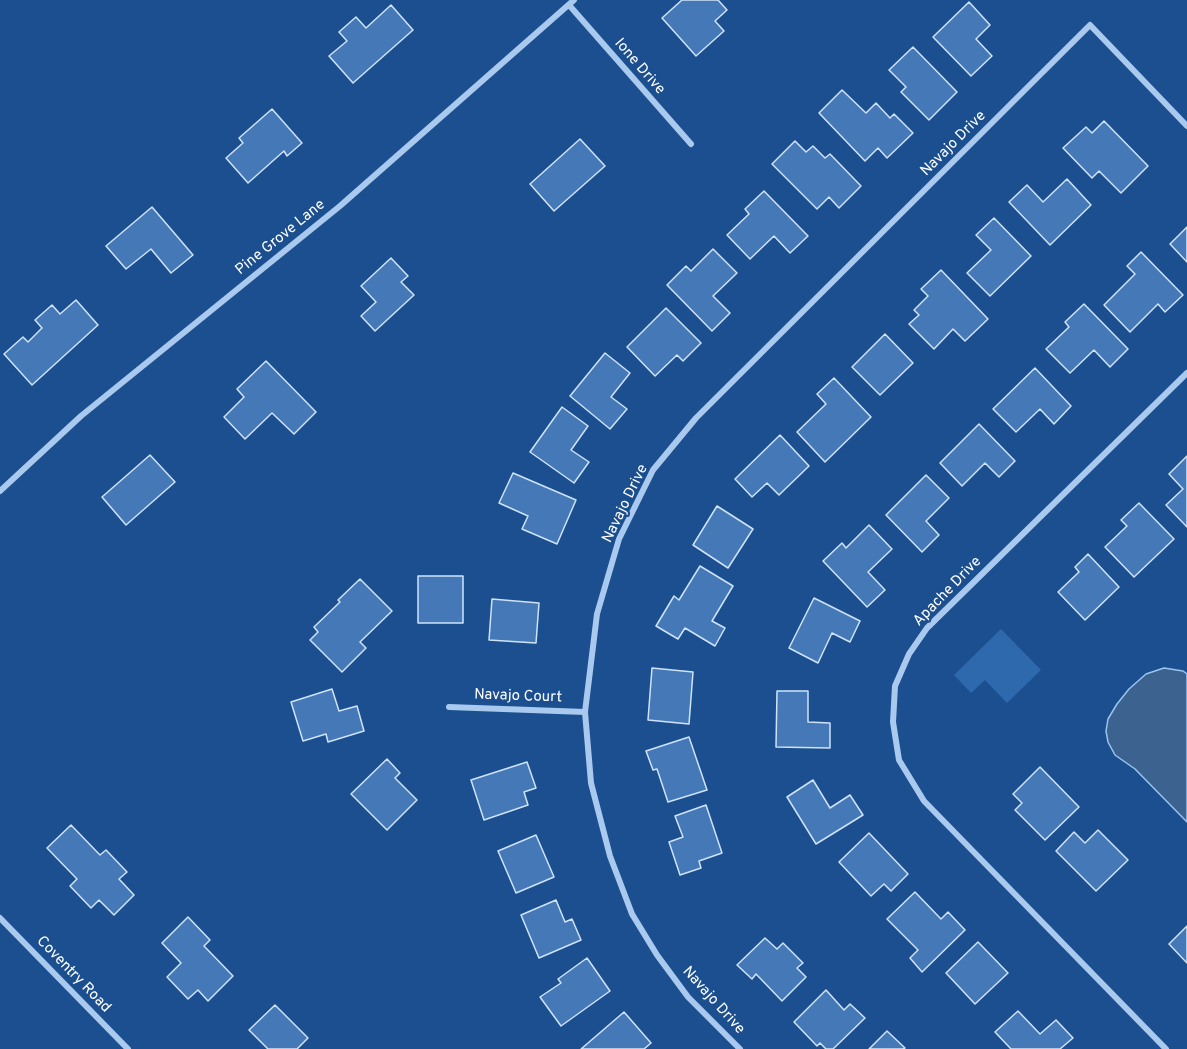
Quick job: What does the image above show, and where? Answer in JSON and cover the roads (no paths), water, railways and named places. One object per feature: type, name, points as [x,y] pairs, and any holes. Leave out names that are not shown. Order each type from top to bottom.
[{"type":"street","name":"Ione Drive","points":[[571,2],[691,144]]},
{"type":"street","name":"Pine Grove Lane","points":[[0,490],[81,416],[340,206],[571,2]]},
{"type":"street","name":"Navajo Drive","points":[[740,1049],[688,997],[657,955],[632,914],[610,856],[591,783],[585,712],[597,614],[620,539],[654,470],[696,418],[1090,25],[1187,126]]},
{"type":"street","name":"Apache Drive","points":[[1167,1049],[924,801],[899,760],[892,722],[895,686],[909,654],[927,628],[1187,373]]},
{"type":"street","name":"Navajo Court","points":[[449,707],[585,712]]},
{"type":"street","name":"Coventry Road","points":[[0,918],[128,1049]]}]
